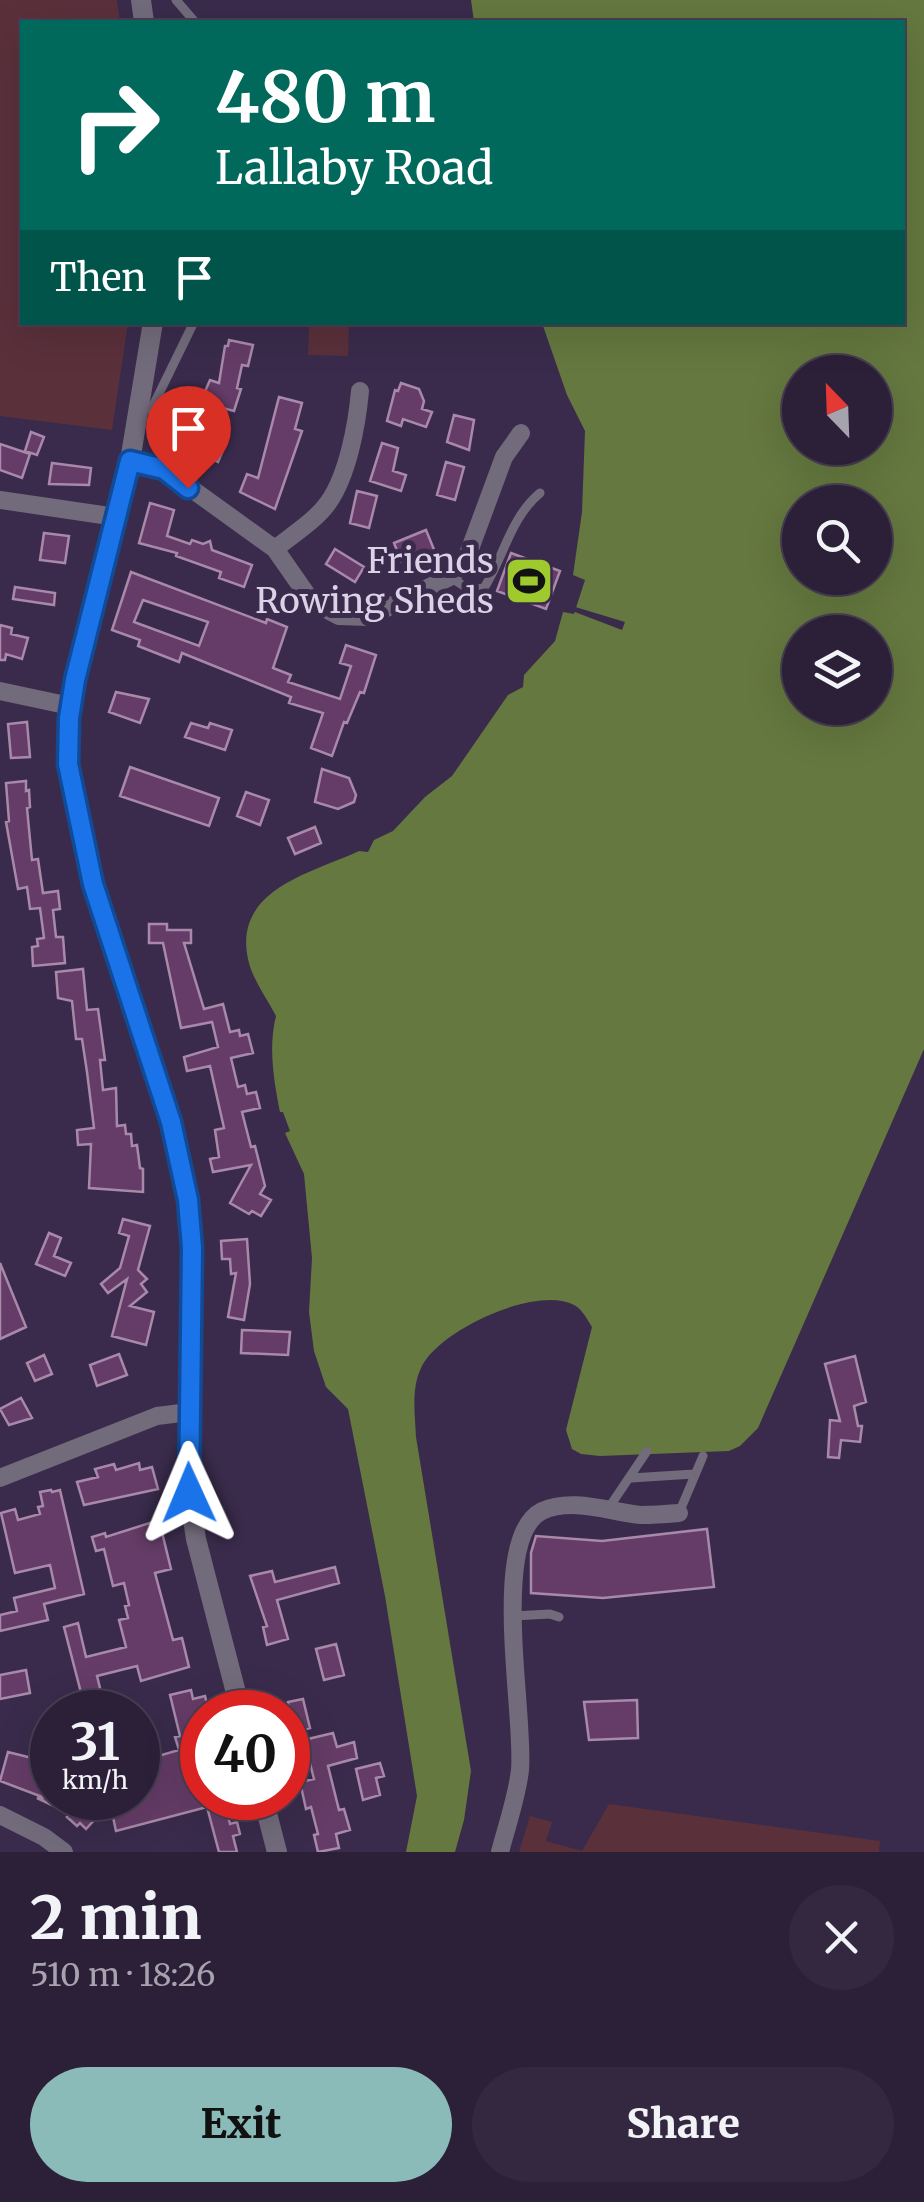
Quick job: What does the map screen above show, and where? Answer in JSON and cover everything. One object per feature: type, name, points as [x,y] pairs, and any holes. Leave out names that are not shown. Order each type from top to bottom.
[{"type":"street","points":[[152,325],[130,461],[70,706],[68,764],[77,818],[105,925],[171,1122],[188,1200],[192,1248],[192,1518],[235,1690]]},
{"type":"street","points":[[275,549],[318,514],[334,492],[357,426],[360,391]]},
{"type":"street","points":[[130,461],[164,469],[275,549],[312,602],[328,613],[350,618],[368,616],[450,577],[464,565],[504,457],[521,433]]},
{"type":"street","points":[[0,500],[116,517]]},
{"type":"street","points":[[0,691],[70,706]]},
{"type":"street","points":[[0,1478],[158,1416],[189,1412]]},
{"type":"street","points":[[500,1852],[520,1772],[511,1590],[516,1546],[525,1527],[541,1512],[562,1507],[642,1515],[679,1513]]},
{"type":"street","points":[[0,1815],[64,1852]]},
{"type":"street","points":[[269,1820],[277,1852]]},
{"type":"lane","points":[[176,0],[193,20]]},
{"type":"lane","points":[[139,415],[153,406],[192,325]]},
{"type":"lane","points":[[450,577],[470,590],[484,588],[524,506],[540,493]]},
{"type":"lane","points":[[608,1509],[647,1451]]},
{"type":"lane","points":[[679,1513],[703,1456]]},
{"type":"lane","points":[[631,1478],[694,1474]]},
{"type":"lane","points":[[513,1616],[559,1617]]},
{"type":"shaded area","points":[[0,0],[117,0],[120,20],[20,20],[20,325],[128,325],[112,430],[0,416]]},
{"type":"shaded area","points":[[471,0],[924,0],[924,1049],[758,1428],[740,1446],[729,1451],[600,1456],[572,1449],[566,1430],[592,1327],[572,1304],[535,1301],[488,1315],[446,1340],[421,1368],[415,1393],[416,1437],[471,1771],[455,1852],[406,1852],[417,1796],[385,1596],[348,1409],[326,1387],[314,1351],[309,1312],[312,1258],[304,1174],[280,1112],[272,1052],[276,1016],[250,966],[247,935],[252,916],[280,887],[359,851],[368,852],[374,840],[393,831],[425,797],[452,776],[508,695],[523,687],[524,675],[555,641],[563,612],[574,614],[585,580],[573,575],[582,512],[585,431],[567,395],[543,325],[905,325],[905,20],[474,20]]},
{"type":"shaded area","points":[[309,325],[349,325],[348,356],[308,355]]},
{"type":"shaded area","points":[[609,1804],[880,1841],[879,1852],[519,1852],[530,1816],[552,1822],[546,1841],[582,1851]]},
{"type":"pier","points":[[572,606],[625,622],[622,630],[567,609]]},
{"type":"building","points":[[229,340],[253,345],[248,366],[242,365],[237,388],[241,389],[234,411],[215,406],[207,429],[227,441],[218,462],[185,444],[210,380],[219,383]]},
{"type":"building","points":[[401,383],[419,389],[424,401],[422,409],[432,412],[426,427],[403,419],[401,426],[387,421],[395,390]]},
{"type":"building","points":[[279,397],[302,403],[295,429],[302,431],[275,509],[240,492],[247,474],[258,478]]},
{"type":"building","points":[[454,415],[474,420],[469,450],[447,442]]},
{"type":"building","points":[[31,432],[44,437],[37,455],[25,451]]},
{"type":"building","points":[[382,443],[398,448],[393,471],[406,475],[401,491],[370,481]]},
{"type":"building","points":[[0,444],[30,454],[22,478],[0,470]]},
{"type":"building","points":[[446,462],[464,467],[455,500],[437,495]]},
{"type":"building","points":[[52,463],[91,468],[89,485],[49,484]]},
{"type":"building","points":[[357,491],[377,496],[369,528],[350,523]]},
{"type":"building","points":[[150,503],[174,510],[167,536],[190,544],[192,540],[203,544],[210,541],[212,550],[252,565],[244,587],[219,578],[221,572],[176,556],[177,553],[139,543]]},
{"type":"building","points":[[426,530],[435,552],[410,562],[408,558],[401,561],[394,543]]},
{"type":"building","points":[[44,533],[69,536],[65,563],[40,560]]},
{"type":"building","points":[[335,549],[364,567],[355,582],[326,564]]},
{"type":"building","name":"Friends Rowing Sheds","points":[[511,553],[560,571],[546,609],[497,591]]},
{"type":"building","points":[[131,572],[266,623],[267,619],[287,627],[273,668],[291,675],[288,682],[340,699],[351,666],[340,663],[346,645],[376,655],[364,693],[360,692],[347,723],[344,722],[332,756],[311,748],[323,713],[289,703],[291,697],[182,653],[179,662],[138,646],[140,640],[112,630]],"holes":[[[143,600],[208,622],[199,646],[134,622]]]},
{"type":"building","points":[[15,587],[55,593],[54,605],[13,599]]},
{"type":"building","points":[[0,625],[12,628],[11,634],[28,638],[22,659],[6,654],[5,660],[0,660]]},
{"type":"building","points":[[116,692],[149,699],[140,723],[109,712]]},
{"type":"building","points":[[27,722],[30,757],[11,758],[8,724]]},
{"type":"building","points":[[191,723],[208,728],[210,723],[232,730],[225,750],[185,737]]},
{"type":"building","points":[[130,767],[219,798],[209,826],[120,796]]},
{"type":"building","points":[[322,769],[349,778],[356,795],[354,802],[338,809],[315,802]]},
{"type":"building","points":[[26,781],[32,860],[38,859],[43,893],[58,891],[60,909],[53,910],[56,937],[63,937],[65,963],[33,966],[32,947],[38,946],[37,939],[44,938],[40,908],[30,909],[27,887],[18,889],[6,822],[6,783]]},
{"type":"building","points":[[246,792],[269,800],[260,825],[237,816]]},
{"type":"building","points":[[315,827],[321,843],[295,854],[288,838]]},
{"type":"building","points":[[149,924],[167,924],[167,930],[191,930],[191,943],[184,943],[204,1009],[223,1004],[230,1032],[248,1034],[253,1053],[231,1058],[238,1087],[245,1085],[247,1094],[256,1092],[260,1108],[242,1112],[265,1186],[260,1194],[271,1200],[261,1216],[230,1203],[251,1165],[213,1172],[210,1159],[219,1157],[215,1130],[224,1128],[210,1066],[187,1071],[184,1057],[218,1047],[212,1022],[181,1028],[163,943],[149,943]]},
{"type":"building","points":[[83,969],[87,1010],[98,1009],[105,1060],[100,1060],[103,1090],[116,1088],[117,1126],[125,1125],[132,1146],[137,1145],[143,1192],[89,1188],[91,1144],[78,1145],[77,1130],[94,1128],[82,1039],[76,1039],[72,1001],[58,998],[56,972]]},
{"type":"building","points":[[123,1219],[150,1226],[138,1270],[147,1279],[141,1284],[147,1292],[130,1306],[154,1312],[146,1345],[112,1336],[127,1279],[108,1293],[101,1284],[120,1268],[129,1236],[119,1233]]},
{"type":"building","points":[[49,1233],[61,1238],[54,1256],[71,1263],[65,1276],[36,1264]]},
{"type":"building","points":[[247,1239],[250,1284],[244,1320],[228,1317],[236,1273],[231,1274],[230,1259],[222,1259],[221,1241]]},
{"type":"building","points":[[0,1263],[26,1327],[0,1339]]},
{"type":"building","points":[[242,1330],[290,1332],[288,1355],[241,1353]]},
{"type":"building","points":[[119,1354],[127,1375],[97,1386],[90,1365]]},
{"type":"building","points":[[44,1355],[52,1374],[35,1381],[27,1363]]},
{"type":"building","points":[[855,1356],[866,1402],[854,1406],[858,1426],[862,1426],[860,1442],[841,1440],[839,1458],[828,1457],[830,1420],[840,1421],[825,1364]]},
{"type":"building","points":[[21,1398],[32,1418],[9,1425],[0,1409]]},
{"type":"building","points":[[139,1463],[140,1470],[152,1467],[158,1489],[84,1505],[77,1482],[98,1477],[95,1469],[114,1464],[116,1470]]},
{"type":"building","points":[[60,1490],[84,1594],[44,1604],[48,1620],[0,1631],[0,1615],[17,1611],[14,1598],[55,1588],[50,1565],[15,1573],[1,1513],[15,1509],[18,1520],[40,1514],[40,1492]]},
{"type":"building","points":[[159,1520],[171,1569],[155,1573],[173,1640],[182,1638],[189,1667],[141,1681],[137,1666],[97,1676],[100,1690],[80,1690],[64,1627],[78,1623],[86,1657],[126,1647],[119,1620],[128,1618],[124,1583],[113,1586],[104,1549],[96,1551],[92,1537],[105,1533],[106,1537]]},
{"type":"building","points":[[707,1529],[714,1587],[603,1598],[531,1593],[531,1553],[536,1536],[602,1541]]},
{"type":"building","points":[[335,1567],[339,1583],[277,1600],[288,1639],[267,1645],[263,1627],[267,1626],[250,1576],[272,1571],[275,1582]]},
{"type":"building","points":[[336,1644],[344,1675],[324,1680],[316,1649]]},
{"type":"building","points":[[26,1670],[30,1693],[0,1699],[0,1675]]},
{"type":"building","points":[[180,1693],[180,1736],[170,1695]]},
{"type":"building","points":[[637,1700],[638,1738],[589,1740],[584,1702]]},
{"type":"building","points":[[333,1733],[337,1747],[354,1742],[357,1758],[328,1766],[339,1810],[344,1809],[350,1830],[336,1834],[339,1848],[318,1852],[314,1835],[318,1834],[310,1807],[310,1780],[314,1779],[310,1739]]},
{"type":"building","points":[[180,1736],[180,1814],[160,1819],[160,1756],[179,1750],[175,1737]]},
{"type":"building","points":[[8,1752],[30,1758],[30,1792],[0,1781]]},
{"type":"building","points":[[380,1763],[384,1776],[376,1778],[380,1795],[363,1800],[356,1769]]},
{"type":"building","points":[[70,1820],[94,1820],[86,1829],[80,1823],[77,1826]]},
{"type":"building","points":[[114,1820],[158,1820],[116,1831]]},
{"type":"building","points":[[210,1820],[237,1822],[240,1834],[233,1836],[237,1852],[219,1852]]},
{"type":"place","name":"Friends Rowing Sheds","points":[[529,581]]},
{"type":"route","points":[[188,488],[164,469],[130,461],[75,680],[68,764],[93,884],[184,1172],[192,1223],[189,1493]]}]
